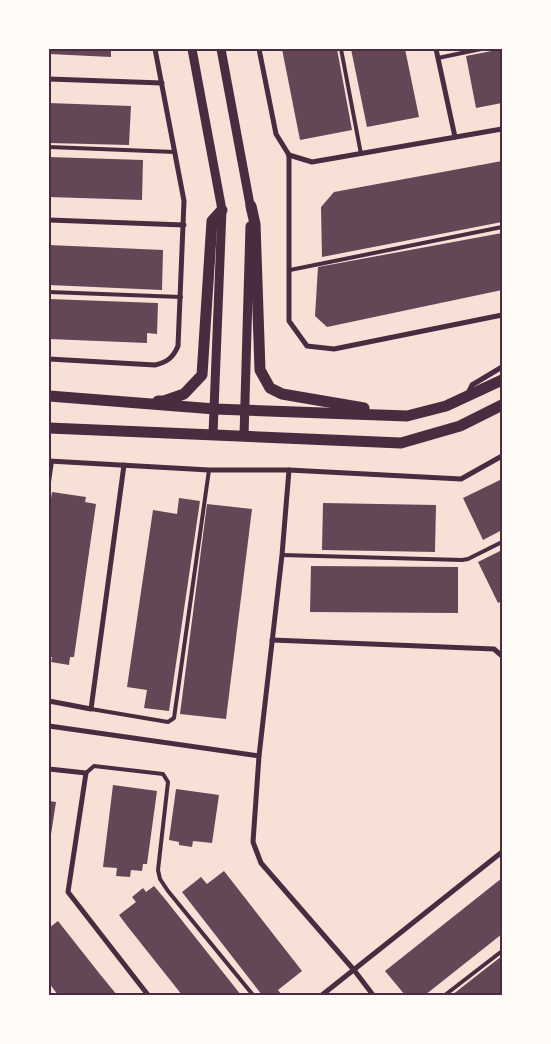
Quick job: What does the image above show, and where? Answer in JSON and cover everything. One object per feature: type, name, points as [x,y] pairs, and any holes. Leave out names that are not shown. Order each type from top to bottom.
[{"type":"main road","points":[[251,206],[255,224],[260,370],[270,388],[282,394],[406,416]]},
{"type":"main road","points":[[49,395],[164,401],[184,394],[202,375],[212,221],[222,210]]},
{"type":"main road","points":[[49,395],[244,411],[406,416],[446,406],[502,380]]},
{"type":"main road","points":[[49,428],[401,443],[460,426],[502,405]]},
{"type":"street","points":[[49,359],[155,365],[165,362],[174,354],[178,346],[184,202],[155,49]]},
{"type":"street","points":[[192,49],[222,210],[213,434]]},
{"type":"street","points":[[221,49],[251,206],[244,436]]},
{"type":"street","points":[[259,49],[276,134],[289,155],[289,321],[307,346],[334,349],[502,315]]},
{"type":"street","points":[[436,49],[455,137]]},
{"type":"street","points":[[49,79],[162,83]]},
{"type":"street","points":[[289,155],[312,162],[502,128]]},
{"type":"street","points":[[49,220],[184,225]]},
{"type":"street","points":[[465,397],[472,385],[502,367]]},
{"type":"street","points":[[51,461],[209,470],[289,470],[460,479],[502,456]]},
{"type":"street","points":[[49,701],[91,710],[124,465]]},
{"type":"street","points":[[289,470],[282,556],[259,756],[253,842],[261,863],[374,995]]},
{"type":"street","points":[[272,640],[494,649],[502,656]]},
{"type":"street","points":[[49,726],[259,756]]},
{"type":"street","points":[[49,769],[86,773],[68,892],[148,995]]},
{"type":"street","points":[[322,995],[502,852]]},
{"type":"lane","points":[[341,49],[361,154]]},
{"type":"lane","points":[[438,58],[481,49]]},
{"type":"lane","points":[[49,147],[175,152]]},
{"type":"lane","points":[[290,270],[502,227]]},
{"type":"lane","points":[[49,292],[181,297]]},
{"type":"lane","points":[[49,482],[51,461]]},
{"type":"lane","points":[[91,710],[168,722],[174,718],[209,470]]},
{"type":"lane","points":[[282,556],[462,560],[468,559],[502,542]]},
{"type":"lane","points":[[86,773],[94,766],[163,774],[168,782],[158,870],[160,879],[253,995]]},
{"type":"lane","points":[[445,995],[502,951]]},
{"type":"building","points":[[49,49],[111,49],[111,57],[49,54]]},
{"type":"building","points":[[282,49],[337,49],[352,130],[300,140]]},
{"type":"building","points":[[351,49],[405,49],[419,117],[367,127]]},
{"type":"building","points":[[502,49],[502,103],[476,108],[466,56]]},
{"type":"building","points":[[49,103],[131,106],[129,145],[49,143]]},
{"type":"building","points":[[49,157],[143,160],[142,200],[49,197]]},
{"type":"building","points":[[502,161],[502,222],[322,257],[321,207],[334,192]]},
{"type":"building","points":[[502,233],[502,290],[327,327],[315,316],[318,267]]},
{"type":"building","points":[[49,245],[163,250],[162,290],[49,285]]},
{"type":"building","points":[[49,299],[158,303],[157,334],[147,333],[147,343],[49,339]]},
{"type":"building","points":[[502,479],[502,530],[483,540],[463,498]]},
{"type":"building","points":[[52,492],[86,497],[85,502],[96,504],[74,657],[70,657],[69,665],[51,662],[52,657],[49,657],[49,512]]},
{"type":"building","points":[[179,498],[200,501],[169,711],[144,708],[147,690],[127,687],[153,510],[177,514]]},
{"type":"building","points":[[323,503],[436,505],[435,552],[322,550]]},
{"type":"building","points":[[207,504],[252,509],[226,719],[180,714]]},
{"type":"building","points":[[502,550],[502,601],[498,603],[478,562]]},
{"type":"building","points":[[311,566],[458,567],[458,613],[310,612]]},
{"type":"building","points":[[113,785],[157,791],[147,864],[143,864],[142,871],[131,870],[130,877],[116,876],[117,868],[103,867]]},
{"type":"building","points":[[176,789],[219,795],[212,843],[193,841],[192,847],[179,845],[179,842],[169,840]]},
{"type":"building","points":[[49,801],[56,802],[50,841],[49,841]]},
{"type":"building","points":[[224,871],[302,971],[278,990],[281,994],[279,995],[262,995],[182,892],[201,877],[207,884]]},
{"type":"building","points":[[502,878],[502,934],[425,995],[405,995],[385,971]]},
{"type":"building","points":[[154,886],[241,995],[182,995],[119,915],[136,902],[132,897],[143,888],[146,892]]},
{"type":"building","points":[[58,921],[117,995],[58,995],[49,983],[49,928]]},
{"type":"building","points":[[502,956],[502,995],[452,995],[489,966]]}]
